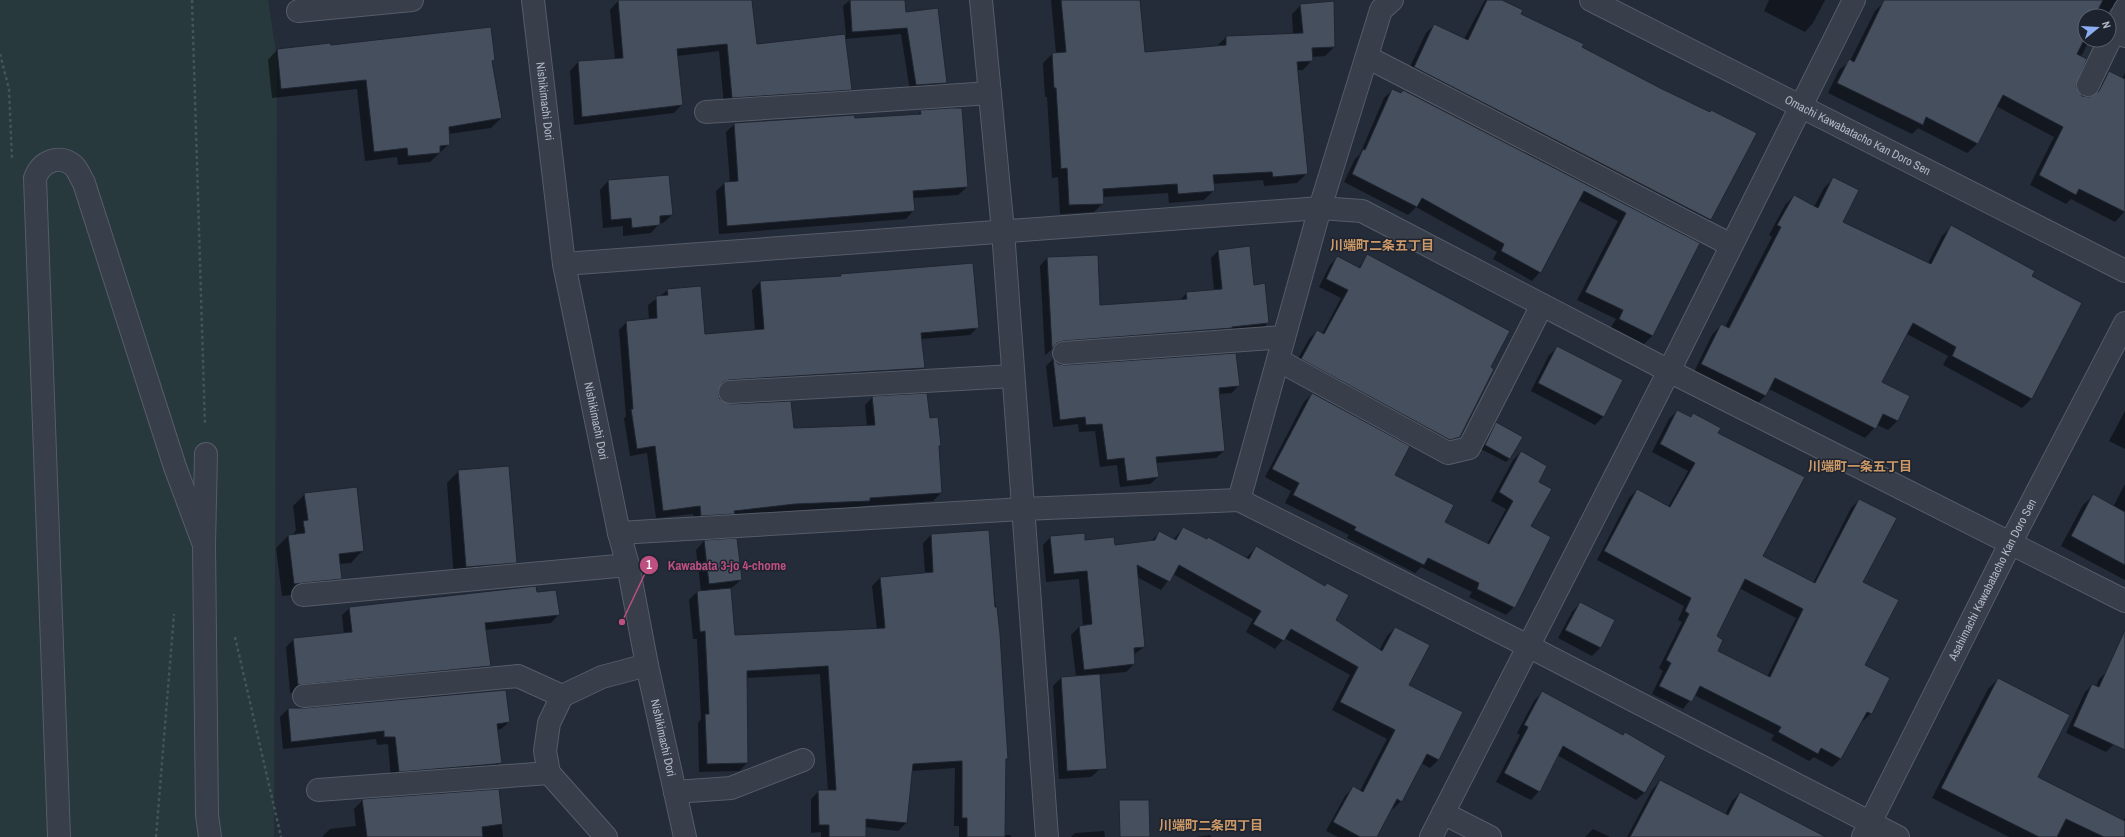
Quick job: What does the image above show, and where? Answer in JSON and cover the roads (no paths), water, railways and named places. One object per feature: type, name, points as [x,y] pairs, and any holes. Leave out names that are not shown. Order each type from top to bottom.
[{"type":"street","points":[[298,11],[412,0]]},
{"type":"street","name":"Nishikimachi Dori","points":[[533,0],[564,264],[618,533],[628,565],[647,666],[685,837]]},
{"type":"street","points":[[981,0],[1003,231],[1047,837]]},
{"type":"street","points":[[1240,500],[1320,208],[1381,10],[1392,0]]},
{"type":"street","points":[[1431,837],[1669,371],[1800,105],[1854,0]]},
{"type":"street","name":"Omachi Kawabatacho Kan Doro Sen","points":[[1604,3],[2125,271]]},
{"type":"street","points":[[2088,85],[2120,33],[2125,8]]},
{"type":"street","points":[[1367,57],[1731,245]]},
{"type":"street","points":[[706,112],[990,93]]},
{"type":"street","points":[[59,837],[35,178],[38,170],[44,164],[53,160],[60,160],[75,167],[84,183],[175,467],[204,545]]},
{"type":"street","points":[[564,264],[1320,208],[1362,211],[1669,371],[2011,542],[2125,601]]},
{"type":"street","points":[[1278,360],[1448,453],[1469,448],[1542,305]]},
{"type":"street","name":"Asahimachi Kawabatacho Kan Doro Sen","points":[[1867,830],[2011,542],[2125,323]]},
{"type":"street","points":[[1064,353],[1284,337]]},
{"type":"street","points":[[730,392],[1013,376]]},
{"type":"street","points":[[206,454],[204,545],[207,816],[210,837]]},
{"type":"street","points":[[618,533],[1023,509],[1240,500],[1528,646],[1867,830],[1898,837]]},
{"type":"street","points":[[303,595],[628,565]]},
{"type":"street","points":[[606,837],[549,773],[545,752],[549,723],[562,696],[602,677],[647,666]]},
{"type":"street","points":[[304,696],[518,676],[562,696]]},
{"type":"street","points":[[675,792],[731,788],[803,760]]},
{"type":"street","points":[[318,790],[549,773]]},
{"type":"street","points":[[1443,813],[1490,837]]},
{"type":"place","name":"Kawabata 3-jo 4-chome","points":[[622,622]]},
{"type":"district","name":"川端町二条五丁目","points":[[1382,245]]},
{"type":"district","name":"川端町一条五丁目","points":[[1860,466]]},
{"type":"district","name":"川端町二条四丁目","points":[[1211,825]]}]
